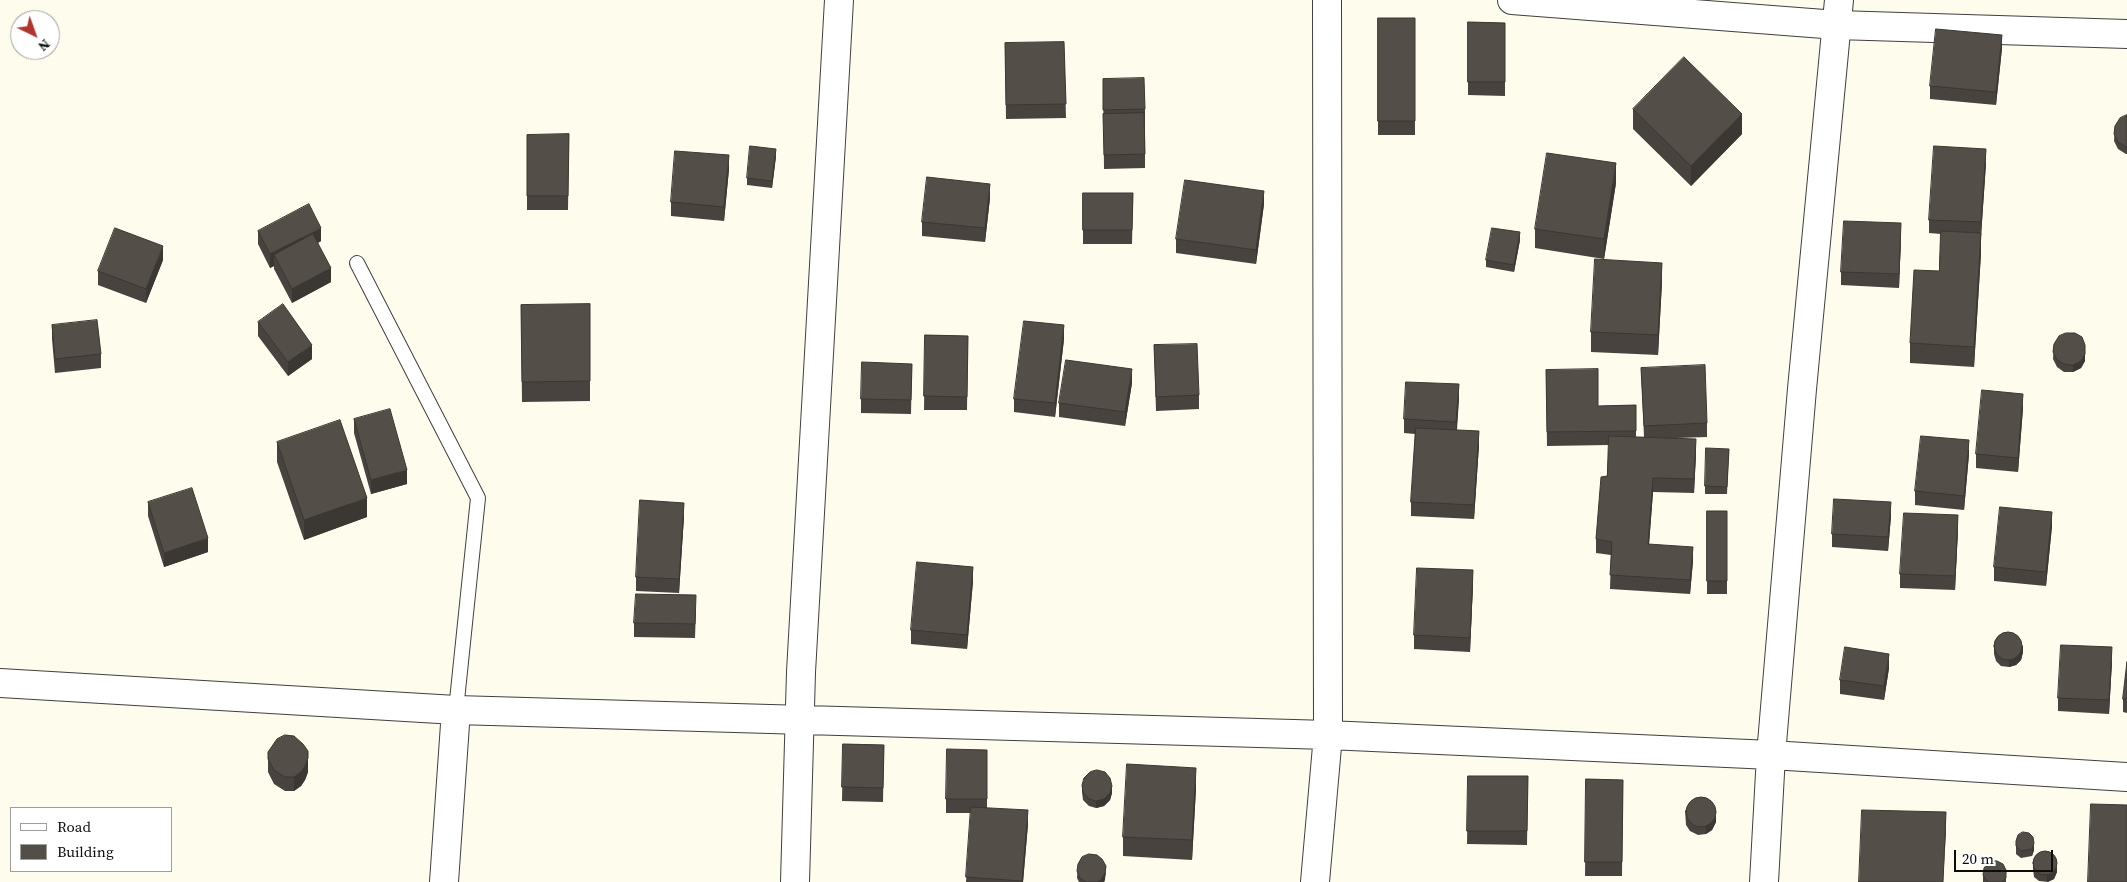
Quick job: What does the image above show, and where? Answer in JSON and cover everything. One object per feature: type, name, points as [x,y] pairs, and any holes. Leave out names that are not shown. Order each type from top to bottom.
[{"type":"street","points":[[795,882],[799,720],[839,0]]},
{"type":"street","points":[[1315,882],[1328,734],[1328,0]]},
{"type":"street","points":[[1512,0],[1838,12],[2127,34]]},
{"type":"street","points":[[1764,882],[1771,755],[1803,379],[1838,12]]},
{"type":"street","points":[[0,683],[456,710],[1328,734],[1771,755],[2127,777]]},
{"type":"street","points":[[444,882],[456,710]]},
{"type":"lane","points":[[357,263],[478,498],[456,710]]},
{"type":"building","points":[[1378,18],[1415,18],[1415,121],[1378,121]]},
{"type":"building","points":[[1468,22],[1505,23],[1505,82],[1468,82]]},
{"type":"building","points":[[1936,29],[2002,35],[1996,92],[1930,86]]},
{"type":"building","points":[[1064,42],[1066,104],[1006,105],[1005,43]]},
{"type":"building","points":[[1684,57],[1742,114],[1691,166],[1633,109]]},
{"type":"building","points":[[1144,78],[1145,109],[1103,110],[1103,79]]},
{"type":"building","points":[[1144,113],[1145,154],[1104,155],[1103,114]]},
{"type":"building","points":[[2127,115],[2126,147],[2118,142],[2114,134],[2115,126],[2120,118]]},
{"type":"building","points":[[569,134],[568,196],[527,196],[527,135]]},
{"type":"building","points":[[750,146],[776,149],[772,181],[747,178]]},
{"type":"building","points":[[1934,146],[1986,149],[1981,222],[1929,220]]},
{"type":"building","points":[[675,151],[729,155],[724,207],[671,202]]},
{"type":"building","points":[[1547,153],[1616,163],[1604,239],[1535,229]]},
{"type":"building","points":[[927,177],[990,184],[985,228],[922,222]]},
{"type":"building","points":[[1185,180],[1264,191],[1256,250],[1176,239]]},
{"type":"building","points":[[1083,193],[1133,193],[1132,230],[1083,230]]},
{"type":"building","points":[[309,204],[321,228],[270,254],[258,231]]},
{"type":"building","points":[[1844,221],[1901,223],[1899,274],[1841,272]]},
{"type":"building","points":[[115,228],[163,246],[146,289],[98,271]]},
{"type":"building","points":[[1492,228],[1520,232],[1514,265],[1486,260]]},
{"type":"building","points":[[1941,231],[1981,233],[1974,347],[1910,343],[1914,270],[1939,271]]},
{"type":"building","points":[[313,234],[331,268],[292,289],[274,255]]},
{"type":"building","points":[[1595,259],[1662,263],[1658,335],[1591,332]]},
{"type":"building","points":[[283,304],[312,345],[288,362],[258,322]]},
{"type":"building","points":[[590,304],[590,381],[522,382],[521,305]]},
{"type":"building","points":[[97,320],[101,354],[55,359],[52,325]]},
{"type":"building","points":[[1024,321],[1064,325],[1055,403],[1014,399]]},
{"type":"building","points":[[2066,333],[2075,333],[2082,337],[2085,345],[2085,354],[2081,361],[2073,365],[2064,364],[2057,360],[2053,352],[2054,344],[2059,336]]},
{"type":"building","points":[[925,335],[968,336],[967,397],[924,396]]},
{"type":"building","points":[[1197,344],[1199,395],[1156,397],[1154,345]]},
{"type":"building","points":[[1066,360],[1132,369],[1125,412],[1059,403]]},
{"type":"building","points":[[862,362],[912,364],[911,400],[861,399]]},
{"type":"building","points":[[1705,365],[1707,423],[1644,426],[1641,368]]},
{"type":"building","points":[[1598,369],[1598,406],[1636,405],[1636,431],[1547,432],[1546,370]]},
{"type":"building","points":[[1406,382],[1459,384],[1456,422],[1404,419]]},
{"type":"building","points":[[1982,390],[2023,394],[2018,458],[1976,454]]},
{"type":"building","points":[[390,409],[407,470],[371,480],[354,419]]},
{"type":"building","points":[[340,420],[367,498],[304,520],[277,442]]},
{"type":"building","points":[[1416,428],[1479,431],[1474,505],[1411,502]]},
{"type":"building","points":[[1609,436],[1696,439],[1694,479],[1653,478],[1648,544],[1693,547],[1690,580],[1610,575],[1612,542],[1596,539],[1601,477],[1607,476]]},
{"type":"building","points":[[1921,436],[1969,440],[1964,496],[1915,491]]},
{"type":"building","points":[[1706,448],[1729,449],[1727,487],[1705,486]]},
{"type":"building","points":[[192,488],[208,538],[164,553],[148,502]]},
{"type":"building","points":[[1834,499],[1891,502],[1888,537],[1832,534]]},
{"type":"building","points":[[640,500],[684,503],[679,579],[636,577]]},
{"type":"building","points":[[2000,507],[2052,512],[2046,572],[1994,567]]},
{"type":"building","points":[[1707,511],[1727,511],[1727,581],[1707,581]]},
{"type":"building","points":[[1904,513],[1958,515],[1955,576],[1900,574]]},
{"type":"building","points":[[917,562],[973,567],[967,635],[911,630]]},
{"type":"building","points":[[1417,568],[1473,570],[1470,638],[1414,635]]},
{"type":"building","points":[[636,594],[696,595],[695,624],[634,623]]},
{"type":"building","points":[[2008,632],[2018,636],[2022,646],[2018,656],[2008,660],[1998,656],[1994,646],[1998,636]]},
{"type":"building","points":[[2061,645],[2112,647],[2109,700],[2058,698]]},
{"type":"building","points":[[1845,647],[1889,654],[1884,686],[1840,680]]},
{"type":"building","points":[[2127,662],[2127,699],[2123,699]]},
{"type":"building","points":[[285,735],[294,736],[308,751],[305,766],[294,777],[285,777],[274,770],[268,759],[268,752],[277,739]]},
{"type":"building","points":[[843,744],[884,745],[883,788],[842,787]]},
{"type":"building","points":[[947,749],[987,750],[987,799],[946,799]]},
{"type":"building","points":[[1127,764],[1196,768],[1192,840],[1123,837]]},
{"type":"building","points":[[1097,770],[1105,772],[1110,778],[1112,786],[1110,793],[1104,799],[1096,801],[1089,799],[1083,792],[1082,785],[1084,778],[1090,772]]},
{"type":"building","points":[[1468,776],[1528,776],[1527,831],[1467,831]]},
{"type":"building","points":[[1586,779],[1623,780],[1622,862],[1585,862]]},
{"type":"building","points":[[1701,797],[1712,801],[1716,812],[1712,823],[1701,827],[1690,823],[1686,812],[1690,801]]},
{"type":"building","points":[[2091,804],[2127,805],[2127,882],[2088,882]]},
{"type":"building","points":[[971,807],[1028,810],[1022,881],[966,877]]},
{"type":"building","points":[[1862,810],[1946,812],[1943,882],[1859,882]]},
{"type":"building","points":[[2023,832],[2029,833],[2033,837],[2032,849],[2021,851],[2016,846],[2018,835]]},
{"type":"building","points":[[2045,851],[2050,852],[2056,858],[2056,868],[2050,874],[2045,875],[2040,874],[2034,868],[2033,863],[2034,858],[2040,852]]},
{"type":"building","points":[[1089,854],[1097,855],[1106,866],[1105,873],[1101,880],[1097,882],[1086,882],[1080,878],[1077,871],[1082,857]]},
{"type":"building","points":[[1997,861],[2003,864],[2006,870],[2006,878],[2002,882],[1988,882],[1983,875],[1984,868],[1989,862]]}]
